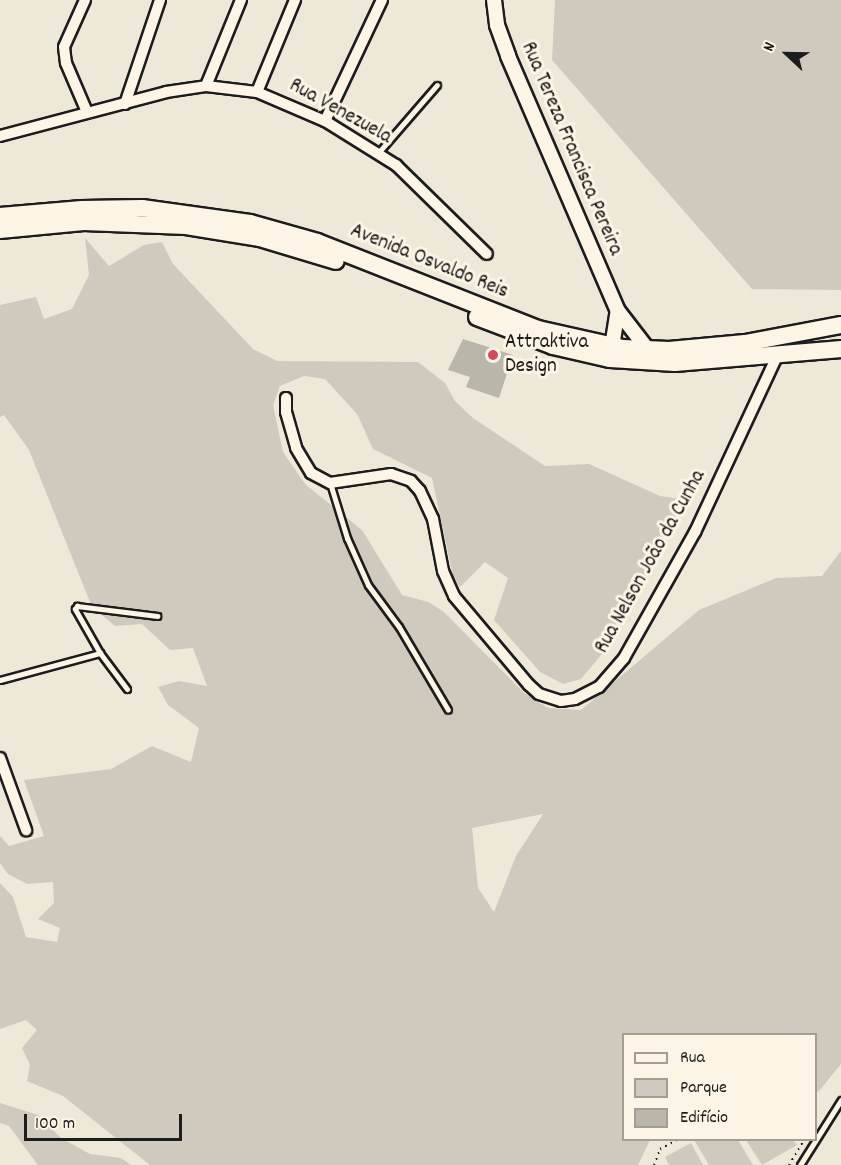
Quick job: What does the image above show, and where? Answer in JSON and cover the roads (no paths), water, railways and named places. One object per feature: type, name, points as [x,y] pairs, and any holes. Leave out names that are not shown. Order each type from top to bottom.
[{"type":"main road","name":"Avenida Osvaldo Reis","points":[[0,216],[132,208],[250,223],[317,242],[538,329],[612,347],[648,350],[744,343],[841,325]]},
{"type":"main road","name":"Avenida Osvaldo Reis","points":[[0,230],[84,222],[166,224],[233,232],[318,254],[524,336],[581,354],[675,363],[841,349]]},
{"type":"street","points":[[85,0],[64,47],[66,63],[87,112]]},
{"type":"street","points":[[125,104],[160,0]]},
{"type":"street","points":[[206,86],[241,0]]},
{"type":"street","points":[[257,92],[295,0]]},
{"type":"street","points":[[325,121],[382,0]]},
{"type":"street","name":"Rua Tereza Francisca Pereira","points":[[494,0],[497,25],[508,56],[618,311],[648,350]]},
{"type":"street","name":"Rua Venezuela","points":[[0,136],[87,112],[206,86],[257,92],[325,121],[378,153],[411,177],[487,254]]},
{"type":"street","points":[[612,347],[618,311]]},
{"type":"street","name":"Rua Nelson João da Cunha","points":[[330,483],[391,474],[411,481],[428,507],[447,583],[463,609],[539,694],[561,701],[575,699],[609,677],[636,640],[695,532],[778,354]]},
{"type":"street","points":[[286,398],[286,412],[299,454],[311,473],[330,483]]},
{"type":"street","points":[[0,758],[26,830]]},
{"type":"lane","points":[[378,153],[436,85]]},
{"type":"lane","points":[[330,483],[347,538],[368,585],[399,627],[448,710]]},
{"type":"lane","points":[[127,689],[100,653],[75,612],[77,606],[157,616]]},
{"type":"lane","points":[[0,681],[100,653]]},
{"type":"lane","points":[[817,1138],[841,1100]]},
{"type":"lane","points":[[800,1165],[815,1141]]},
{"type":"place","name":"Attraktiva Design","points":[[493,355]]}]
